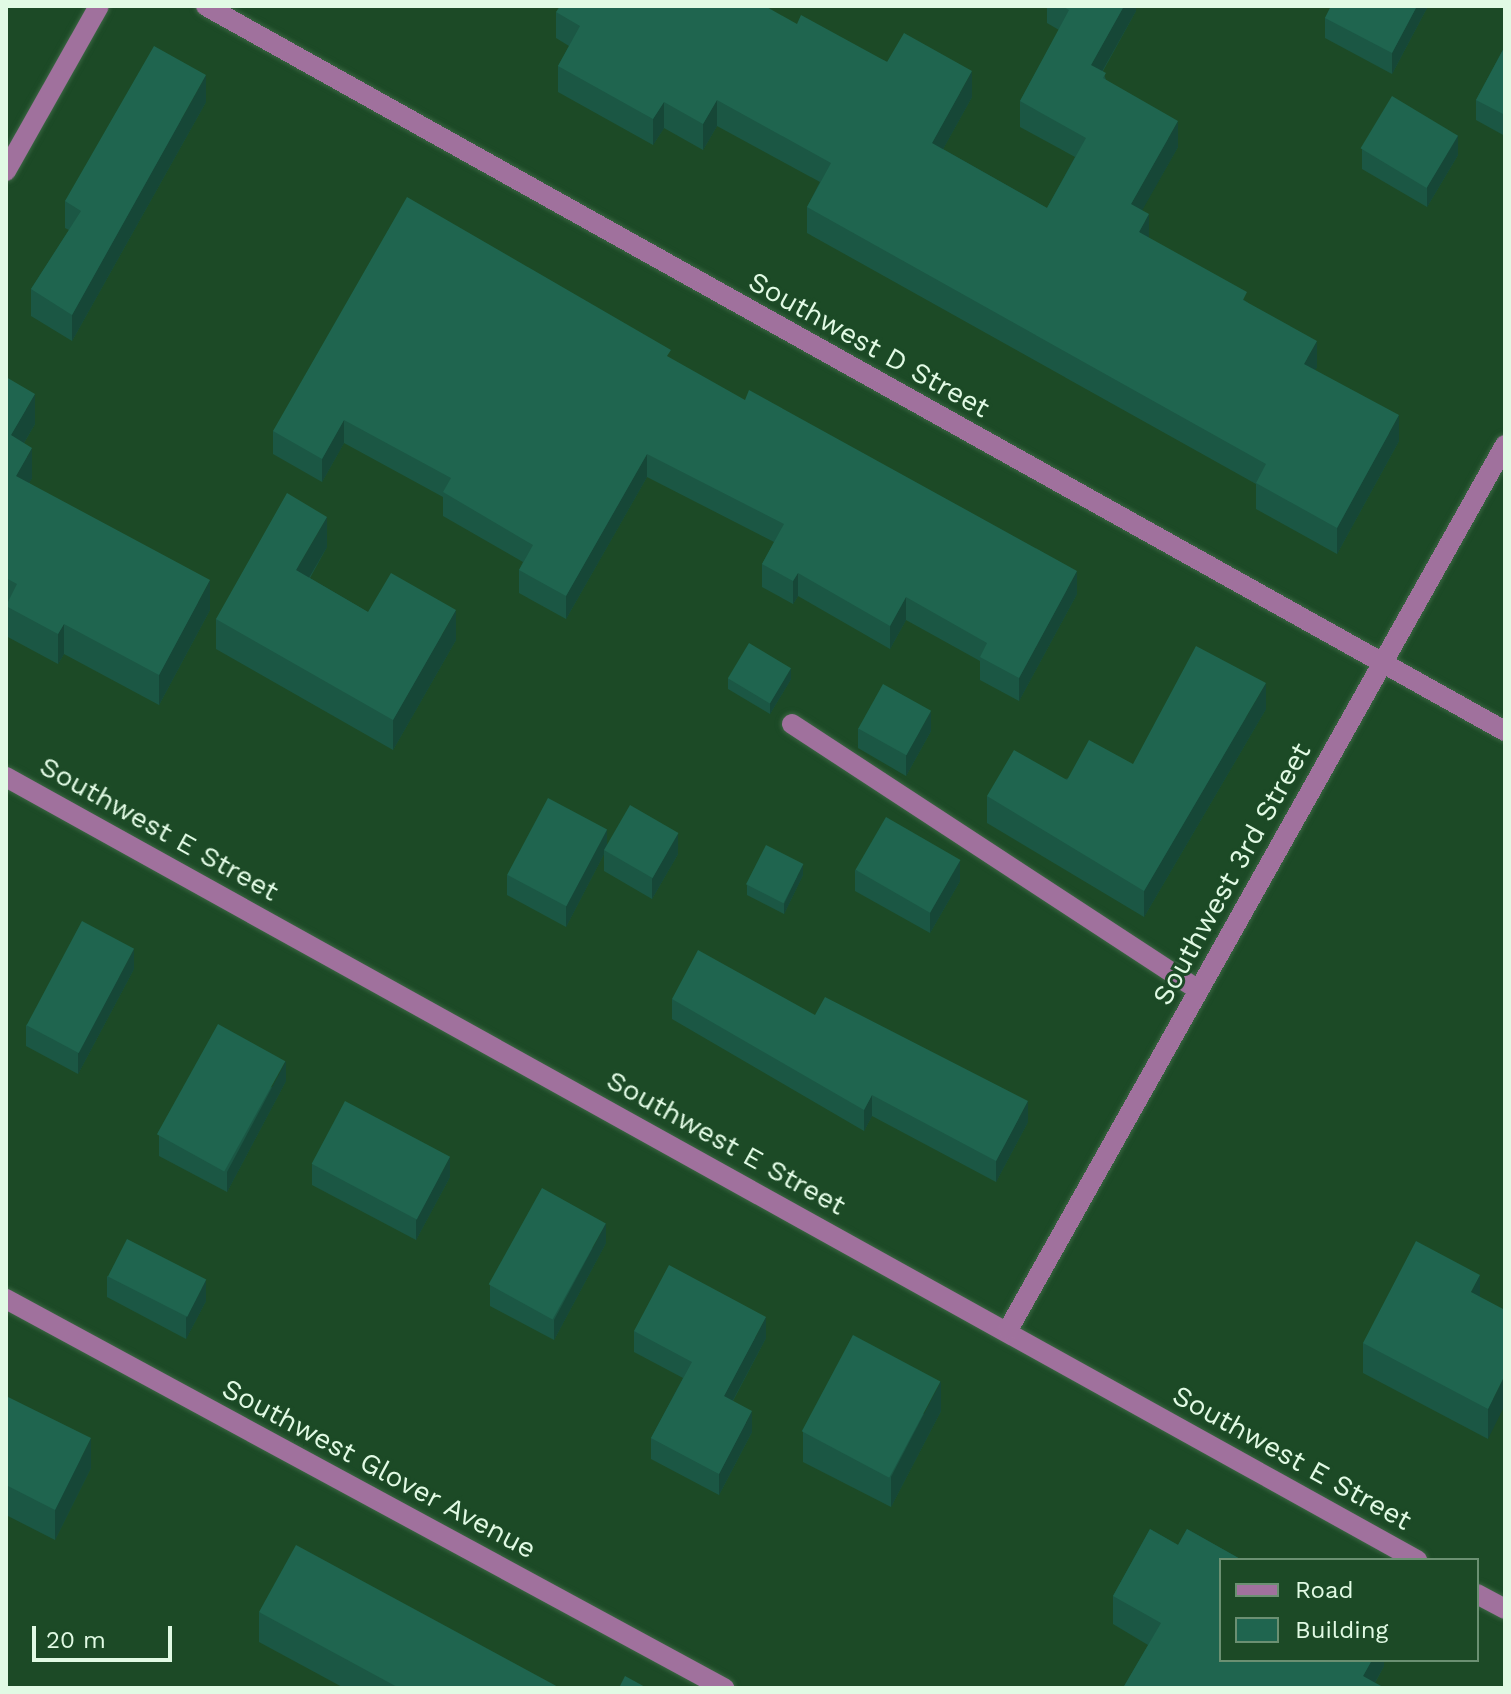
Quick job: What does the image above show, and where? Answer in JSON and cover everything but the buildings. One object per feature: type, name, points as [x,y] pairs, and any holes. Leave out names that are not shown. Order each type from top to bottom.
[{"type":"street","points":[[6,171],[99,6]]},
{"type":"street","name":"Southwest D Street","points":[[206,6],[1505,731]]},
{"type":"street","name":"Southwest 3rd Street","points":[[1008,1330],[1505,445]]},
{"type":"street","points":[[792,724],[1199,990]]},
{"type":"street","name":"Southwest E Street","points":[[6,777],[1008,1330],[1413,1558]]},
{"type":"street","name":"Southwest Glover Avenue","points":[[6,1299],[724,1688]]},
{"type":"street","points":[[1479,1595],[1505,1609]]}]
